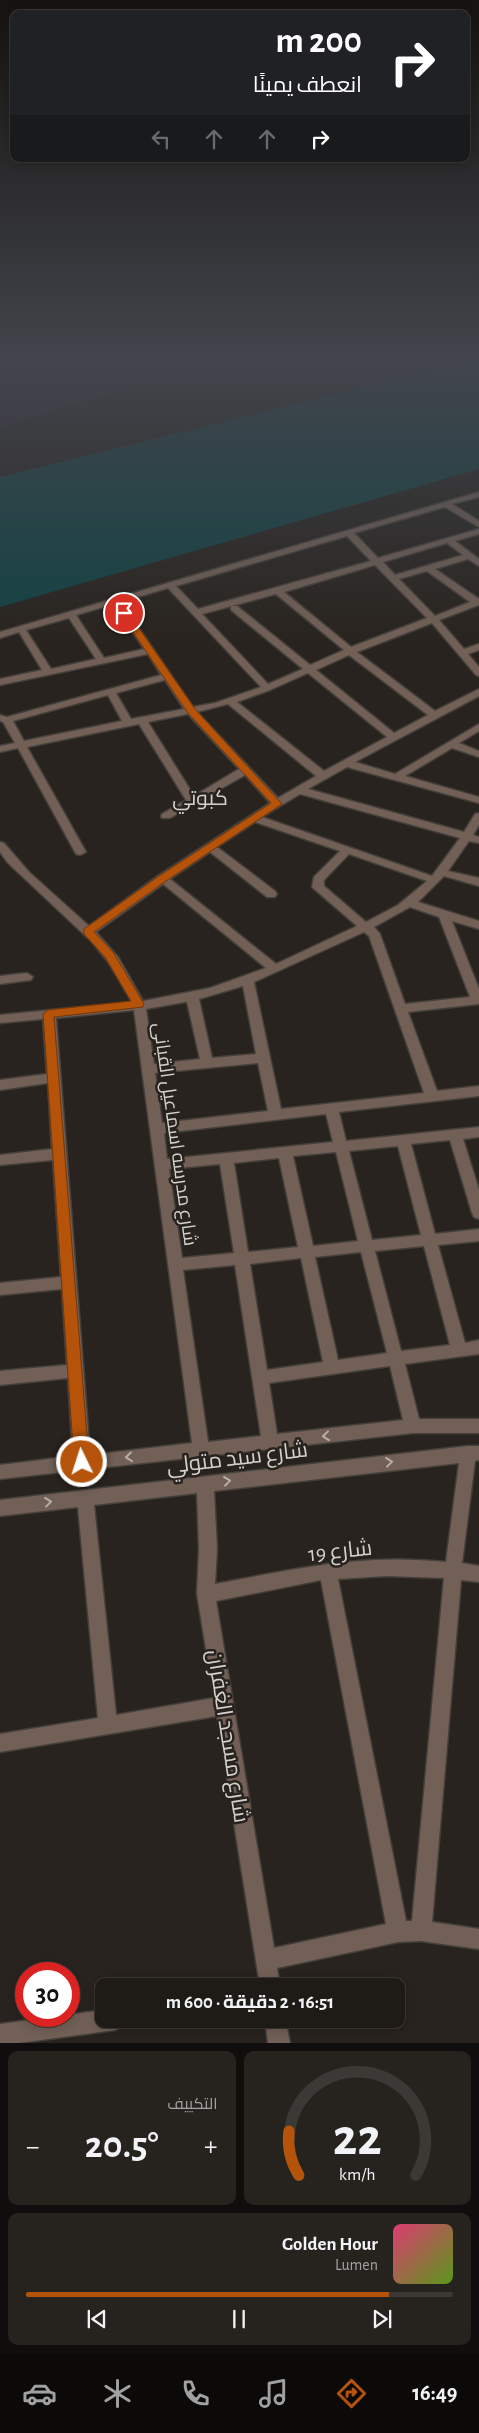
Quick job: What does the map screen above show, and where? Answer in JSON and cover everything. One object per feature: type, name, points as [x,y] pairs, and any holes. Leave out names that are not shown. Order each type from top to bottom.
[{"type":"street","points":[[0,635],[479,494]]},
{"type":"street","points":[[446,504],[479,525]]},
{"type":"street","points":[[198,612],[278,591],[479,531]]},
{"type":"street","points":[[350,533],[432,618],[479,673]]},
{"type":"street","points":[[448,540],[479,563]]},
{"type":"street","points":[[393,578],[470,556]]},
{"type":"street","points":[[429,568],[478,602]]},
{"type":"street","points":[[169,584],[198,612],[267,688]]},
{"type":"street","points":[[278,591],[350,651],[435,716]]},
{"type":"street","points":[[115,600],[191,711],[277,804]]},
{"type":"street","points":[[0,749],[191,711],[230,700],[267,688],[350,651],[432,618],[478,602]]},
{"type":"street","points":[[234,608],[393,737]]},
{"type":"street","points":[[70,614],[102,661]]},
{"type":"street","points":[[21,629],[48,672]]},
{"type":"street","points":[[462,653],[479,647]]},
{"type":"street","points":[[0,682],[150,651]]},
{"type":"street","points":[[80,852],[20,745],[3,719],[168,676]]},
{"type":"street","points":[[110,691],[128,723]]},
{"type":"street","points":[[88,932],[162,878],[298,790],[479,692]]},
{"type":"street","points":[[230,700],[322,776]]},
{"type":"street","points":[[142,720],[192,801]]},
{"type":"street","points":[[397,777],[479,727]]},
{"type":"street","points":[[451,744],[479,754]]},
{"type":"street","points":[[346,763],[479,800]]},
{"type":"street","points":[[166,816],[246,770]]},
{"type":"street","points":[[298,790],[479,840]]},
{"type":"street","points":[[0,1019],[139,1004],[192,996],[248,980],[275,969],[366,926],[408,903],[437,876],[467,837],[479,816]]},
{"type":"street","points":[[254,818],[347,850],[437,876],[479,882]]},
{"type":"street","name":"شارع مدرسه اسماعيل القبانى","points":[[0,845],[6,862],[88,932],[109,954],[139,1004],[201,1450]]},
{"type":"street","points":[[210,847],[271,894]]},
{"type":"street","points":[[347,850],[318,879],[318,887],[366,926],[378,942],[432,1096]]},
{"type":"street","points":[[162,878],[275,969]]},
{"type":"street","points":[[408,903],[479,925]]},
{"type":"street","points":[[400,1009],[478,1000],[444,914]]},
{"type":"street","points":[[0,980],[27,977]]},
{"type":"street","points":[[248,980],[274,1114]]},
{"type":"street","points":[[192,996],[208,1064]]},
{"type":"street","points":[[48,1014],[82,1462]]},
{"type":"street","points":[[147,1069],[263,1058]]},
{"type":"street","points":[[0,1085],[52,1078]]},
{"type":"street","points":[[156,1129],[479,1091]]},
{"type":"street","points":[[332,1107],[368,1246],[394,1359],[413,1426]]},
{"type":"street","points":[[161,1165],[479,1132]]},
{"type":"street","points":[[455,1134],[479,1213]]},
{"type":"street","points":[[403,1140],[459,1350]]},
{"type":"street","points":[[285,1152],[332,1368]]},
{"type":"street","points":[[0,1160],[58,1154]]},
{"type":"street","points":[[226,1158],[270,1442]]},
{"type":"street","points":[[175,1265],[479,1235]]},
{"type":"street","points":[[0,1290],[68,1282]]},
{"type":"street","points":[[260,1378],[479,1348]]},
{"type":"street","points":[[0,1378],[75,1371]]},
{"type":"street","name":"شارع سيد متولي","points":[[0,1472],[413,1426],[479,1426]]},
{"type":"street","points":[[421,1931],[453,1570],[473,1452]]},
{"type":"street","name":"شارع سيد متولي","points":[[0,1508],[473,1452]]},
{"type":"street","name":"شارع مسجد الغفران","points":[[205,1484],[208,1549],[206,1594],[269,1978]]},
{"type":"street","points":[[85,1498],[108,1725]]},
{"type":"street","name":"شارع 19","points":[[206,1594],[328,1571],[406,1568],[453,1570],[479,1574]]},
{"type":"street","points":[[328,1571],[398,1932]]},
{"type":"street","points":[[0,1743],[224,1706]]},
{"type":"street","points":[[266,1960],[398,1932],[421,1931],[479,1939]]},
{"type":"street","points":[[0,2035],[95,2022]]},
{"type":"street","points":[[276,2028],[279,2043]]},
{"type":"water","points":[[88,455],[479,455],[479,469],[0,607],[0,477]]},
{"type":"district","name":"كبوتي","points":[[200,798]]},
{"type":"route","points":[[82,1462],[48,1014],[139,1004],[109,954],[88,932],[162,878],[277,804],[191,711],[124,613]]}]
